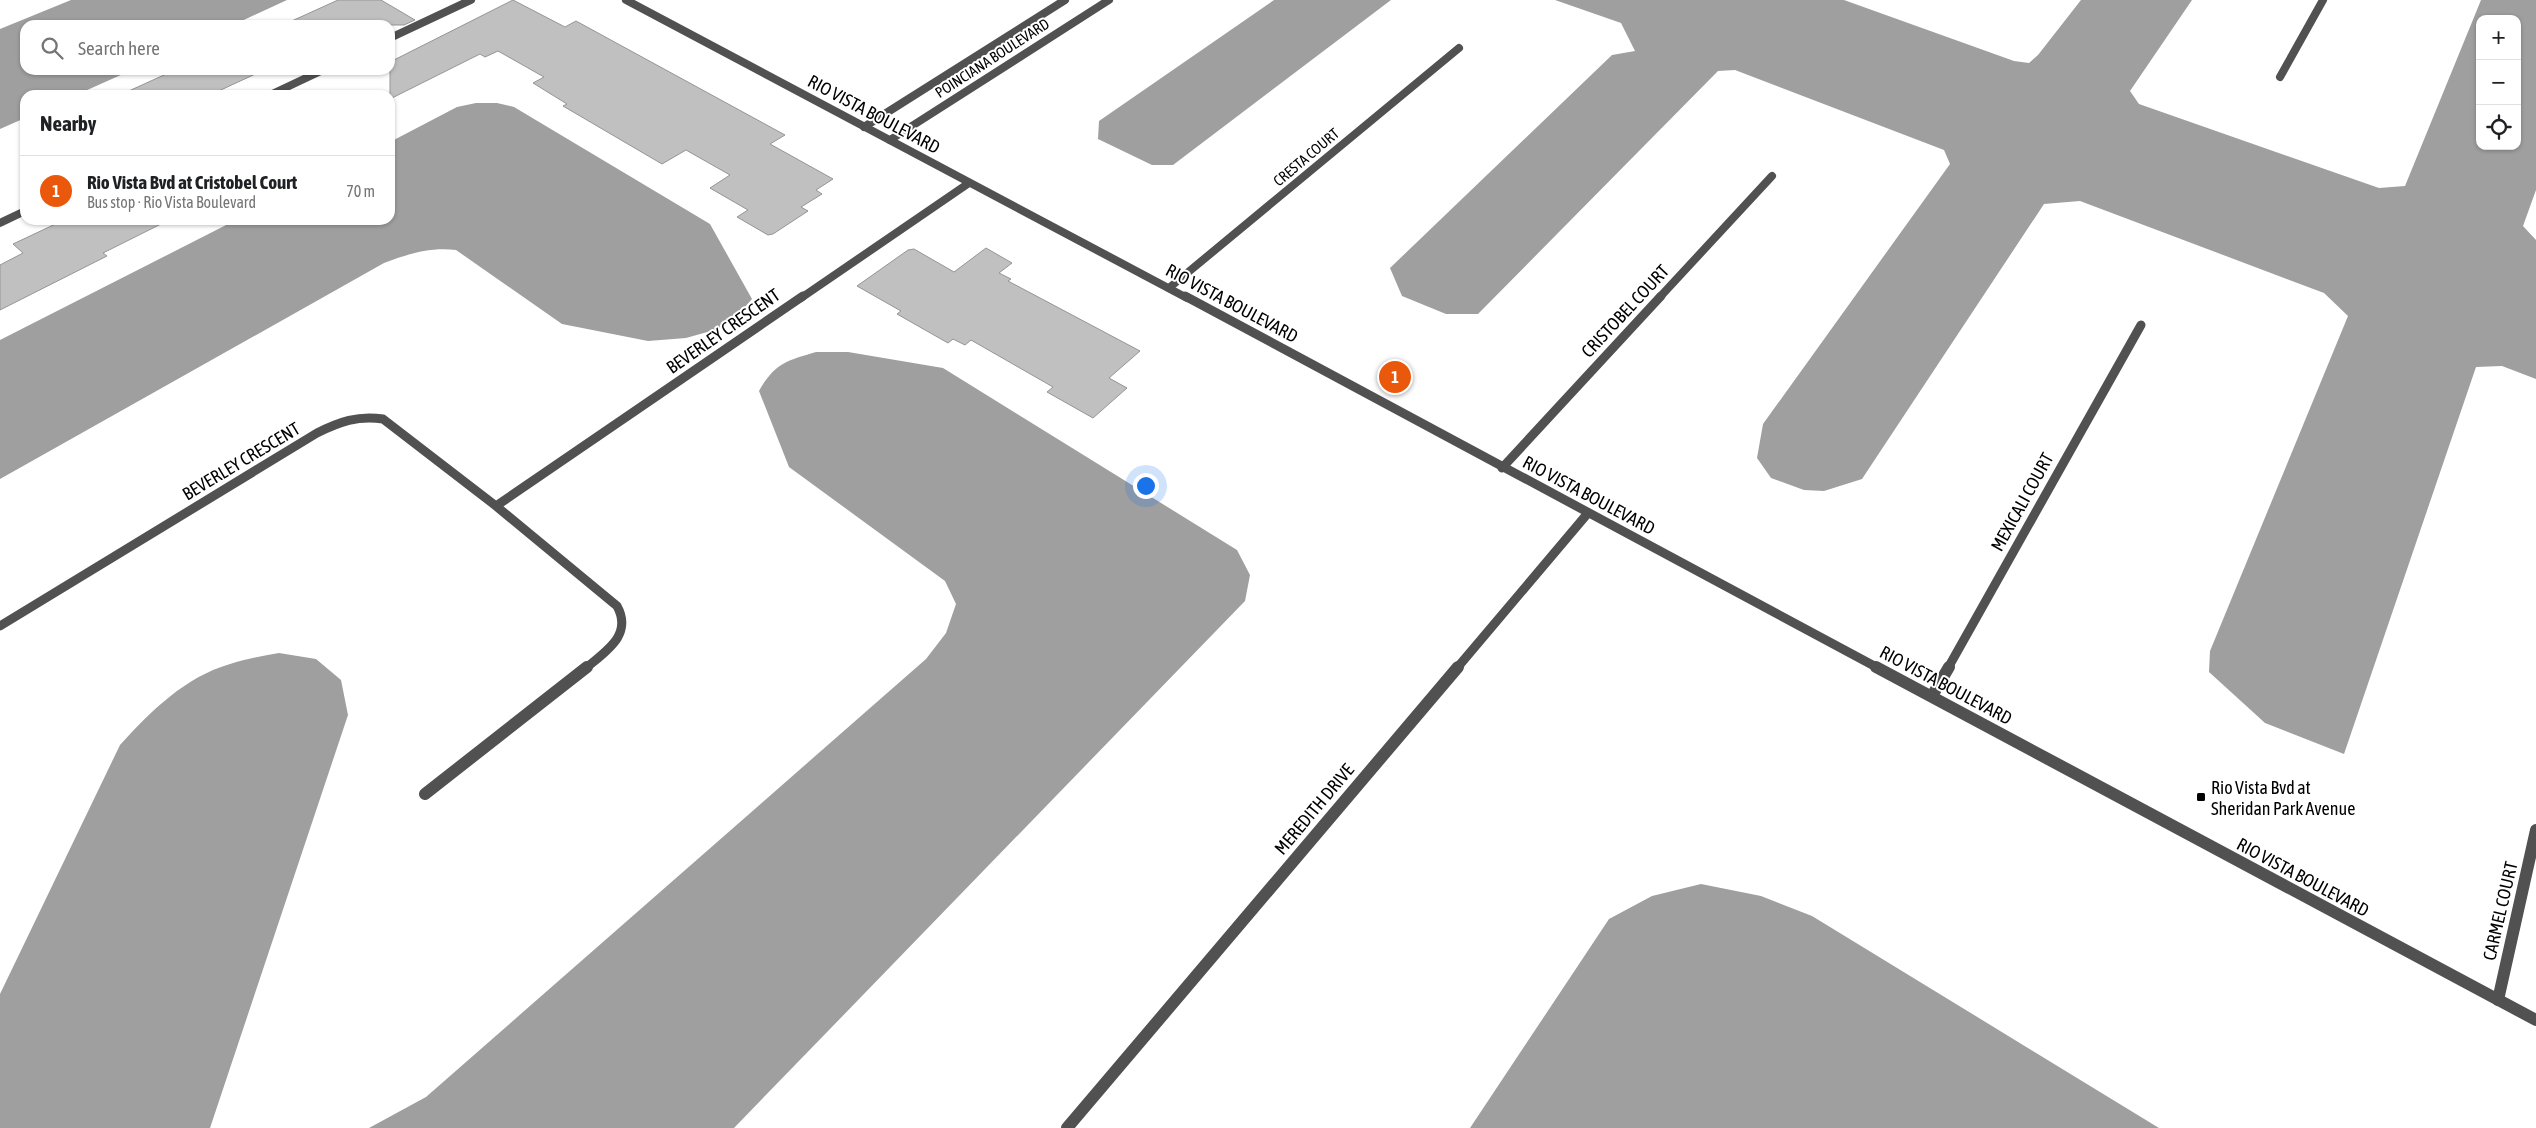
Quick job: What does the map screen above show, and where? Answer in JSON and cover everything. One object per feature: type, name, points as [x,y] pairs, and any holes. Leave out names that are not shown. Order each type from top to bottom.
[{"type":"street","points":[[395,36],[471,0]]},
{"type":"street","name":"RIO VISTA BOULEVARD","points":[[626,0],[1169,288],[2536,1020]]},
{"type":"street","name":"POINCIANA BOULEVARD","points":[[864,127],[1066,0]]},
{"type":"street","name":"POINCIANA BOULEVARD","points":[[890,140],[1109,0]]},
{"type":"street","points":[[2280,78],[2323,0]]},
{"type":"street","name":"CRESTA COURT","points":[[1169,288],[1459,48]]},
{"type":"street","points":[[281,90],[312,75]]},
{"type":"street","name":"CRISTOBEL COURT","points":[[1502,468],[1772,176]]},
{"type":"street","name":"BEVERLEY CRESCENT","points":[[496,506],[970,183]]},
{"type":"street","points":[[0,223],[20,213]]},
{"type":"street","name":"MEXICALI COURT","points":[[1932,696],[2141,325]]},
{"type":"street","name":"BEVERLEY CRESCENT","points":[[0,626],[336,423],[356,417],[370,416],[383,419],[395,426],[496,506],[617,606],[624,616],[623,627],[616,641],[604,654],[425,794]]},
{"type":"street","name":"MEREDITH DRIVE","points":[[1067,1128],[1588,513]]},
{"type":"street","name":"CARMEL COURT","points":[[2498,1000],[2536,830]]},
{"type":"shaded area","points":[[71,0],[287,0],[244,20],[22,20]]},
{"type":"shaded area","points":[[1274,0],[1391,0],[1173,165],[1152,165],[1098,139],[1099,121]]},
{"type":"shaded area","points":[[1555,0],[1844,0],[2014,61],[2029,63],[2038,55],[2081,0],[2192,0],[2130,91],[2139,104],[2379,188],[2405,186],[2481,0],[2536,0],[2536,190],[2523,226],[2536,240],[2536,379],[2502,366],[2476,367],[2344,754],[2265,723],[2209,672],[2210,651],[2348,316],[2324,293],[2080,201],[2044,204],[1862,479],[1824,491],[1804,490],[1771,478],[1757,458],[1763,424],[1950,164],[1944,150],[1735,70],[1718,71],[1478,314],[1446,314],[1402,296],[1390,268],[1612,55],[1635,51],[1621,23]]},
{"type":"shaded area","points":[[20,21],[20,75],[121,75],[87,90],[20,90],[20,120],[0,129],[0,29]]},
{"type":"shaded area","points":[[476,103],[497,103],[514,107],[710,224],[752,299],[738,315],[718,329],[686,338],[648,341],[562,324],[456,250],[446,249],[419,252],[384,263],[0,479],[0,340],[226,225],[395,225],[395,139],[457,107]]},
{"type":"shaded area","points":[[816,352],[848,352],[943,368],[1237,550],[1250,575],[1245,601],[734,1128],[369,1128],[426,1097],[926,659],[946,633],[956,604],[945,581],[789,467],[759,391],[770,374],[782,364]]},
{"type":"shaded area","points":[[279,653],[316,659],[341,680],[348,715],[210,1128],[0,1128],[0,994],[120,745],[157,708],[198,677],[230,664]]},
{"type":"shaded area","points":[[1701,884],[1761,896],[1812,916],[2159,1128],[1470,1128],[1609,919],[1652,896]]},
{"type":"building","points":[[338,0],[381,0],[415,20],[404,25],[395,25],[395,20],[294,20]]},
{"type":"building","points":[[513,0],[565,27],[576,21],[785,135],[770,144],[833,179],[816,190],[822,194],[801,207],[808,211],[773,234],[768,235],[737,217],[748,210],[710,188],[730,175],[686,150],[662,164],[563,106],[567,104],[533,83],[544,77],[498,51],[485,57],[480,54],[395,96],[395,90],[390,90],[390,75],[395,75],[395,59]]},
{"type":"building","points":[[164,75],[253,75],[221,90],[131,90]]},
{"type":"building","points":[[53,225],[159,225],[103,253],[107,256],[0,310],[0,265],[23,253],[13,244]]},
{"type":"building","points":[[986,248],[1012,263],[999,273],[1011,279],[1008,281],[1140,351],[1109,378],[1127,388],[1093,418],[1047,392],[1053,387],[971,340],[965,345],[953,339],[948,343],[897,314],[901,311],[857,286],[908,250],[914,249],[954,272]]},
{"type":"place","name":"Rio Vista Bvd at Cristobel Court","points":[[1395,377]]},
{"type":"place","name":"Rio Vista Bvd at Sheridan Park Avenue","points":[[2201,797]]}]
